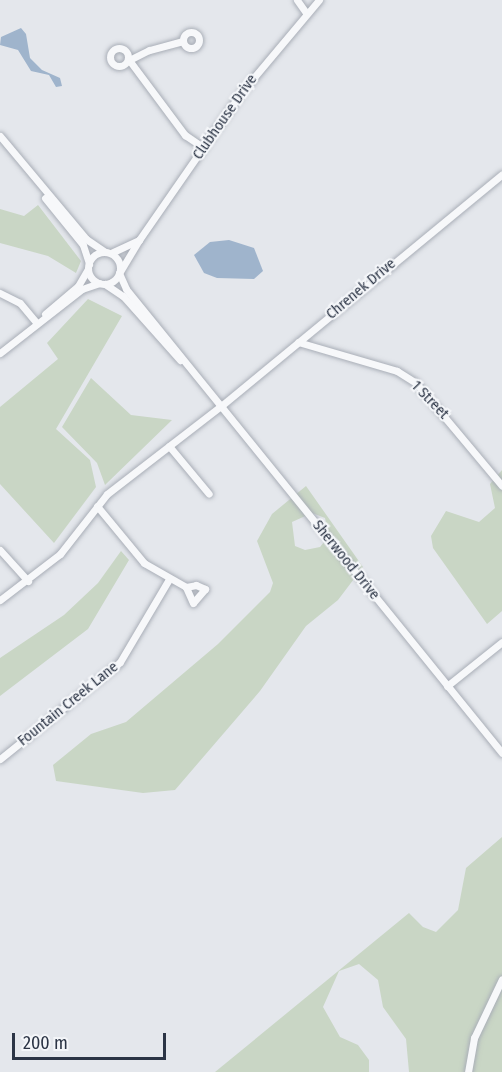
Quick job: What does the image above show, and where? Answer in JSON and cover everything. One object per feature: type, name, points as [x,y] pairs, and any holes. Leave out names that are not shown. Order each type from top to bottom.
[{"type":"street","points":[[297,0],[306,13]]},
{"type":"street","name":"Clubhouse Drive","points":[[120,273],[138,240],[257,72],[319,0]]},
{"type":"street","points":[[183,41],[149,50],[129,60],[184,135],[203,147]]},
{"type":"street","points":[[0,136],[83,244],[89,266],[102,283]]},
{"type":"street","points":[[0,353],[82,289],[102,283],[120,273],[118,259],[89,243],[25,168]]},
{"type":"street","name":"Chrenek Drive","points":[[0,600],[28,581],[60,554],[107,494],[221,406],[502,174]]},
{"type":"street","name":"Clubhouse Drive","points":[[108,252],[138,240]]},
{"type":"street","points":[[37,323],[78,286],[95,255],[108,252]]},
{"type":"street","name":"Sherwood Drive","points":[[120,273],[126,289],[502,753]]},
{"type":"street","name":"Sherwood Drive","points":[[102,283],[119,292],[171,352],[190,367]]},
{"type":"street","points":[[0,293],[20,303],[37,323]]},
{"type":"street","name":"1 Street","points":[[298,342],[397,371],[416,383],[502,486]]},
{"type":"street","points":[[169,446],[208,494]]},
{"type":"street","points":[[97,506],[144,563],[186,587]]},
{"type":"street","points":[[0,550],[28,581]]},
{"type":"street","name":"Fountain Creek Lane","points":[[0,759],[120,662],[132,649],[169,579]]},
{"type":"street","points":[[447,686],[502,642]]},
{"type":"street","points":[[468,1072],[474,1038],[502,980]]},
{"type":"green space","points":[[38,205],[81,261],[76,273],[48,256],[0,243],[0,209],[24,216]]},
{"type":"green space","points":[[88,299],[122,316],[56,429],[90,460],[96,487],[54,543],[0,484],[0,407],[58,359],[47,343]]},
{"type":"green space","points":[[91,378],[131,415],[172,420],[105,485],[97,463],[62,427]]},
{"type":"green space","points":[[502,470],[502,611],[487,624],[433,548],[431,536],[446,511],[479,522],[495,508],[490,484]]},
{"type":"green space","points":[[306,486],[363,567],[338,600],[306,626],[260,691],[175,790],[143,793],[56,781],[53,765],[91,734],[126,722],[218,644],[270,592],[273,583],[257,541],[272,514]],"holes":[[[312,513],[325,518],[329,536],[320,547],[305,550],[295,546],[292,522]]]},
{"type":"green space","points":[[121,551],[129,560],[88,629],[0,696],[0,658],[64,615],[98,583]]},
{"type":"green space","points":[[502,837],[502,1072],[409,1072],[406,1039],[383,1007],[378,980],[359,964],[339,971],[323,1007],[340,1037],[358,1045],[369,1060],[369,1072],[215,1072],[409,913],[423,927],[436,932],[458,910],[466,868]]},
{"type":"water","points":[[21,28],[26,34],[30,58],[42,70],[60,78],[62,86],[56,87],[49,75],[31,71],[18,50],[0,45],[1,37]]},
{"type":"water","points":[[229,240],[254,248],[263,271],[254,279],[217,278],[204,273],[194,255],[210,242]]}]
